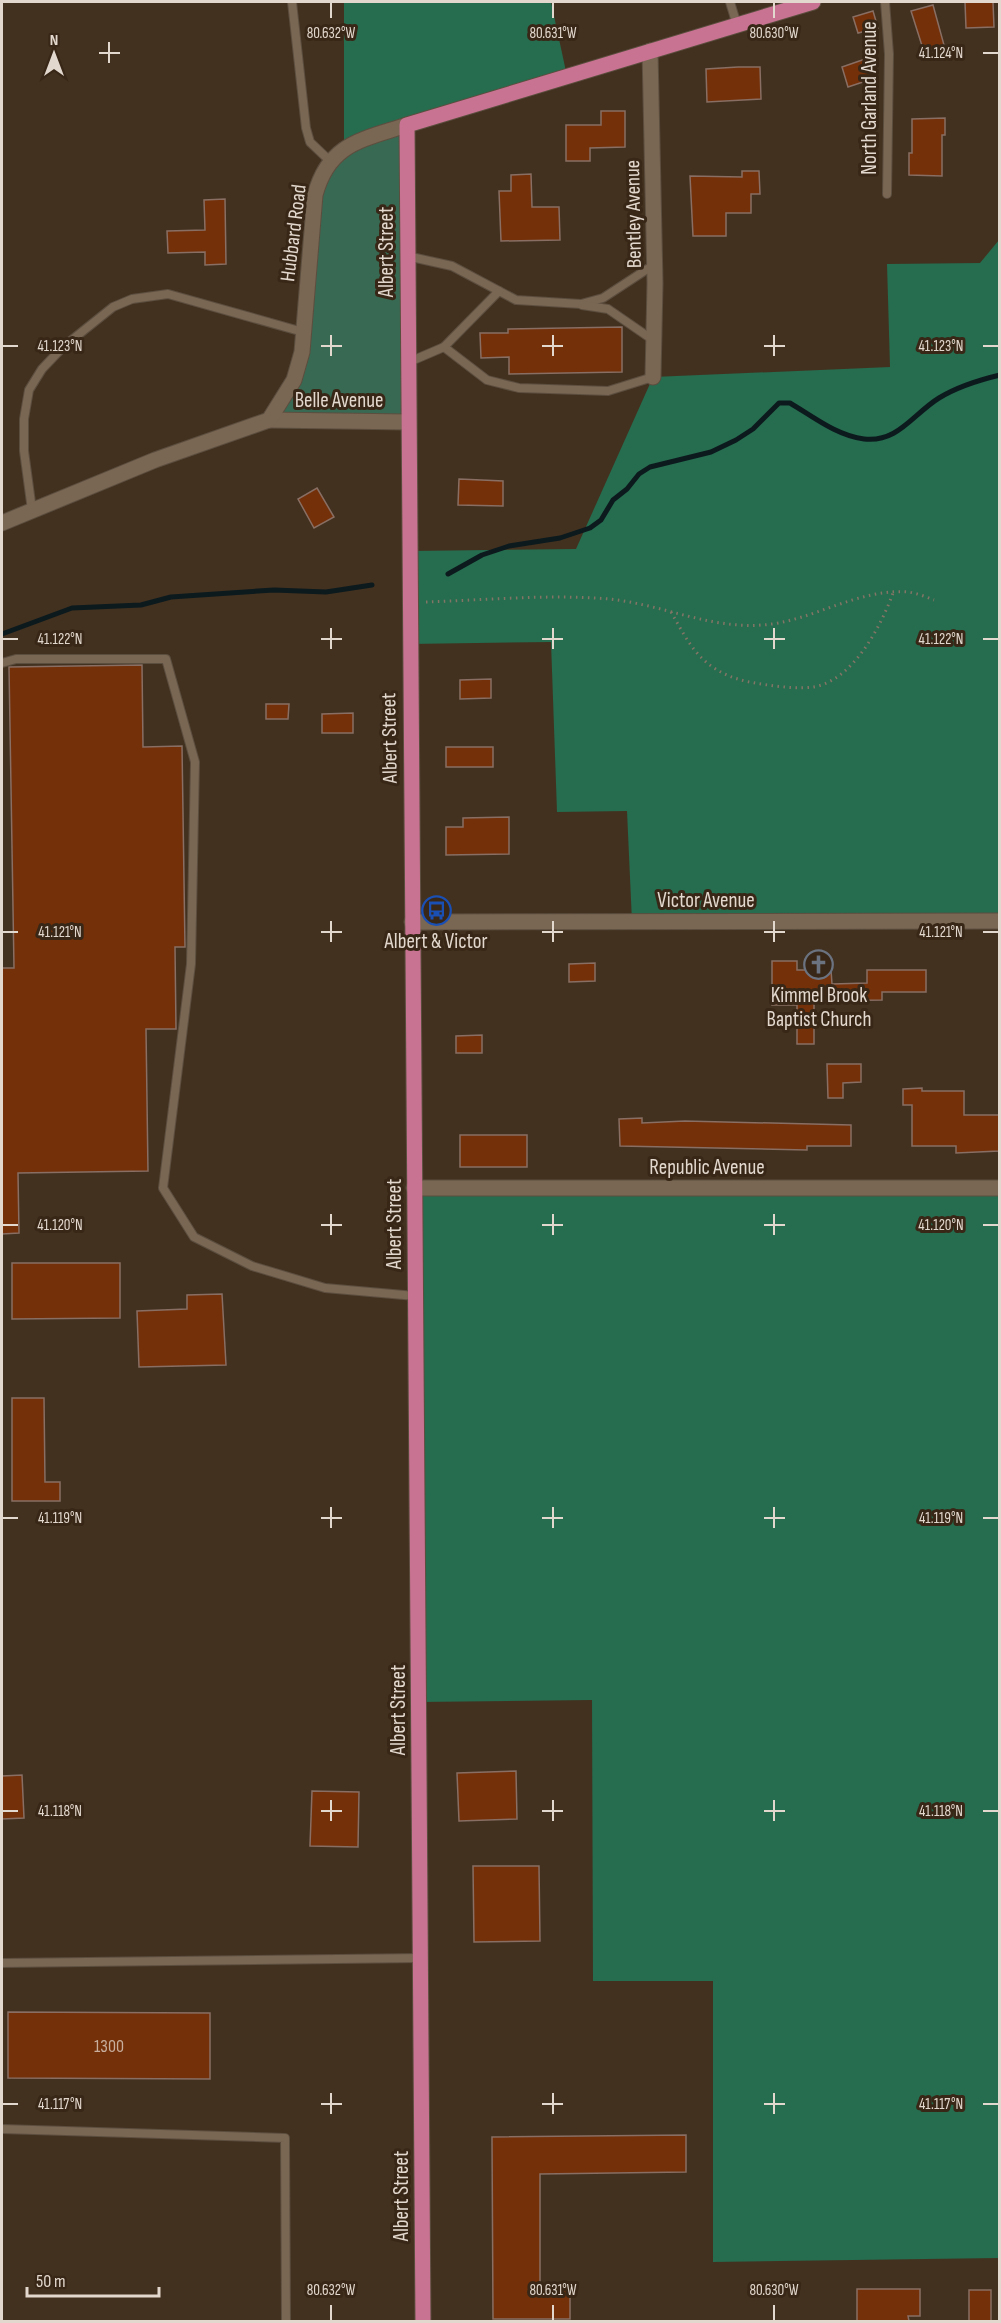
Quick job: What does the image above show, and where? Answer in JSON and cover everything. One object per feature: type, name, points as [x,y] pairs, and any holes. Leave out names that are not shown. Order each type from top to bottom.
[{"type":"main road","name":"Hubbard Road","points":[[407,125],[813,2]]},
{"type":"main road","name":"Albert Street","points":[[407,125],[423,2322]]},
{"type":"street","name":"Bentley Avenue","points":[[650,51],[655,264],[653,377]]},
{"type":"street","name":"Hubbard Road","points":[[269,420],[294,380],[302,352],[318,182],[330,160],[344,148],[359,140],[407,125]]},
{"type":"street","name":"Belle Avenue","points":[[269,420],[408,422]]},
{"type":"street","points":[[2,523],[155,460],[269,420]]},
{"type":"street","name":"Victor Avenue","points":[[412,922],[999,921]]},
{"type":"street","name":"Republic Avenue","points":[[414,1188],[999,1188]]},
{"type":"lane","points":[[292,2],[306,128],[310,142],[330,160]]},
{"type":"lane","points":[[730,2],[737,25]]},
{"type":"lane","name":"North Garland Avenue","points":[[885,2],[889,54],[887,194]]},
{"type":"lane","points":[[407,255],[452,266],[516,300],[581,304],[608,309],[655,341]]},
{"type":"lane","points":[[581,304],[603,298],[655,264]]},
{"type":"lane","points":[[407,362],[444,347],[500,291]]},
{"type":"lane","points":[[32,510],[24,451],[24,419],[30,390],[42,369],[63,347],[113,307],[132,299],[168,294],[303,332]]},
{"type":"lane","points":[[444,347],[487,380],[519,388],[609,391],[653,377]]},
{"type":"lane","points":[[2,663],[16,659],[166,659],[195,762],[191,964],[163,1188],[194,1237],[252,1266],[325,1288],[415,1296]]},
{"type":"lane","points":[[2,1964],[421,1958]]},
{"type":"lane","points":[[2,2129],[285,2138],[286,2322]]},
{"type":"path","points":[[409,603],[600,599],[670,611],[712,622],[762,625],[791,620],[847,602],[893,592],[910,592],[934,600]]},
{"type":"path","points":[[670,611],[687,640],[705,661],[727,676],[750,683],[815,687],[837,678],[861,652],[883,620],[893,592]]},
{"type":"green space","points":[[344,2],[551,2],[567,76],[344,148]]},
{"type":"green space","points":[[407,125],[408,422],[269,420],[294,380],[315,195],[333,156]]},
{"type":"green space","points":[[999,240],[999,921],[632,922],[627,811],[557,812],[551,642],[409,644],[409,551],[576,549],[653,377],[890,367],[887,264],[980,263]]},
{"type":"green space","points":[[414,1188],[999,1188],[999,2258],[713,2262],[713,1981],[593,1981],[592,1700],[419,1702]]},
{"type":"building","points":[[965,2],[993,2],[994,27],[966,28]]},
{"type":"building","points":[[933,5],[944,45],[924,52],[911,11]]},
{"type":"building","points":[[873,11],[878,28],[858,33],[853,17]]},
{"type":"building","points":[[868,58],[875,78],[848,87],[842,67]]},
{"type":"building","points":[[760,67],[761,99],[707,102],[706,69]]},
{"type":"building","points":[[601,111],[625,111],[625,147],[590,148],[590,161],[566,161],[566,125],[601,125]]},
{"type":"building","points":[[945,118],[945,135],[942,135],[942,176],[909,175],[909,153],[912,153],[912,119]]},
{"type":"building","points":[[742,171],[759,171],[760,194],[751,194],[751,213],[726,213],[726,236],[693,236],[690,176],[742,177]]},
{"type":"building","points":[[531,174],[532,207],[559,207],[560,240],[501,241],[499,191],[511,191],[511,175]]},
{"type":"building","points":[[225,199],[226,264],[205,265],[205,252],[168,253],[167,231],[205,230],[204,200]]},
{"type":"building","points":[[622,327],[622,372],[509,374],[509,357],[481,358],[480,333],[508,333],[508,329]]},
{"type":"building","points":[[459,479],[503,481],[503,506],[458,505]]},
{"type":"building","points":[[317,488],[334,517],[314,528],[298,499]]},
{"type":"building","points":[[142,665],[143,747],[182,746],[185,947],[175,947],[176,1029],[146,1029],[148,1171],[18,1173],[19,1233],[2,1234],[2,968],[14,968],[9,667]]},
{"type":"building","points":[[491,679],[491,698],[460,699],[460,680]]},
{"type":"building","points":[[266,704],[289,704],[288,719],[266,719]]},
{"type":"building","points":[[353,713],[353,733],[322,733],[322,714]]},
{"type":"building","points":[[446,747],[493,747],[493,767],[446,767]]},
{"type":"building","points":[[509,817],[509,854],[446,855],[446,827],[463,827],[463,818]]},
{"type":"building","points":[[772,961],[797,961],[797,970],[831,970],[832,984],[867,983],[867,970],[926,970],[926,992],[882,992],[882,1000],[814,1001],[814,1044],[797,1044],[797,1005],[772,1005]]},
{"type":"building","points":[[595,963],[595,981],[569,982],[569,964]]},
{"type":"building","points":[[482,1035],[482,1053],[456,1053],[456,1036]]},
{"type":"building","points":[[827,1064],[861,1064],[861,1082],[843,1083],[843,1098],[828,1098]]},
{"type":"building","points":[[922,1088],[922,1091],[964,1091],[964,1115],[999,1115],[999,1151],[956,1153],[956,1146],[912,1146],[912,1105],[903,1105],[903,1089]]},
{"type":"building","points":[[642,1118],[642,1123],[685,1121],[851,1125],[851,1146],[807,1146],[807,1150],[620,1146],[619,1119]]},
{"type":"building","points":[[460,1135],[527,1135],[527,1167],[460,1167]]},
{"type":"building","points":[[12,1263],[120,1263],[120,1318],[12,1319]]},
{"type":"building","points":[[222,1294],[226,1365],[139,1367],[137,1311],[187,1309],[187,1295]]},
{"type":"building","points":[[12,1398],[44,1398],[45,1482],[60,1482],[60,1501],[12,1501]]},
{"type":"building","points":[[516,1771],[517,1819],[459,1821],[457,1773]]},
{"type":"building","points":[[22,1775],[24,1818],[2,1819],[2,1776]]},
{"type":"building","points":[[312,1791],[359,1792],[358,1847],[310,1846]]},
{"type":"building","points":[[473,1866],[539,1866],[540,1941],[474,1942]]},
{"type":"building","points":[[8,2012],[210,2013],[210,2079],[8,2078]]},
{"type":"building","points":[[686,2135],[686,2172],[540,2174],[540,2286],[570,2286],[570,2319],[493,2319],[492,2137]]},
{"type":"building","points":[[857,2289],[920,2289],[920,2316],[908,2316],[909,2321],[857,2322]]},
{"type":"building","points":[[969,2290],[991,2290],[991,2322],[969,2322]]},
{"type":"waterway","points":[[448,574],[482,555],[509,546],[560,538],[590,528],[601,520],[613,500],[627,489],[639,474],[650,467],[711,452],[736,440],[753,429],[779,403],[790,403],[844,434],[864,439],[876,439],[896,432],[946,394],[968,384],[1000,375]]},
{"type":"waterway","points":[[2,634],[72,608],[141,605],[171,597],[274,590],[326,592],[372,585]]},
{"type":"place","name":"Albert & Victor","points":[[436,910]]},
{"type":"place","name":"Kimmel Brook Baptist Church","points":[[819,964]]}]
